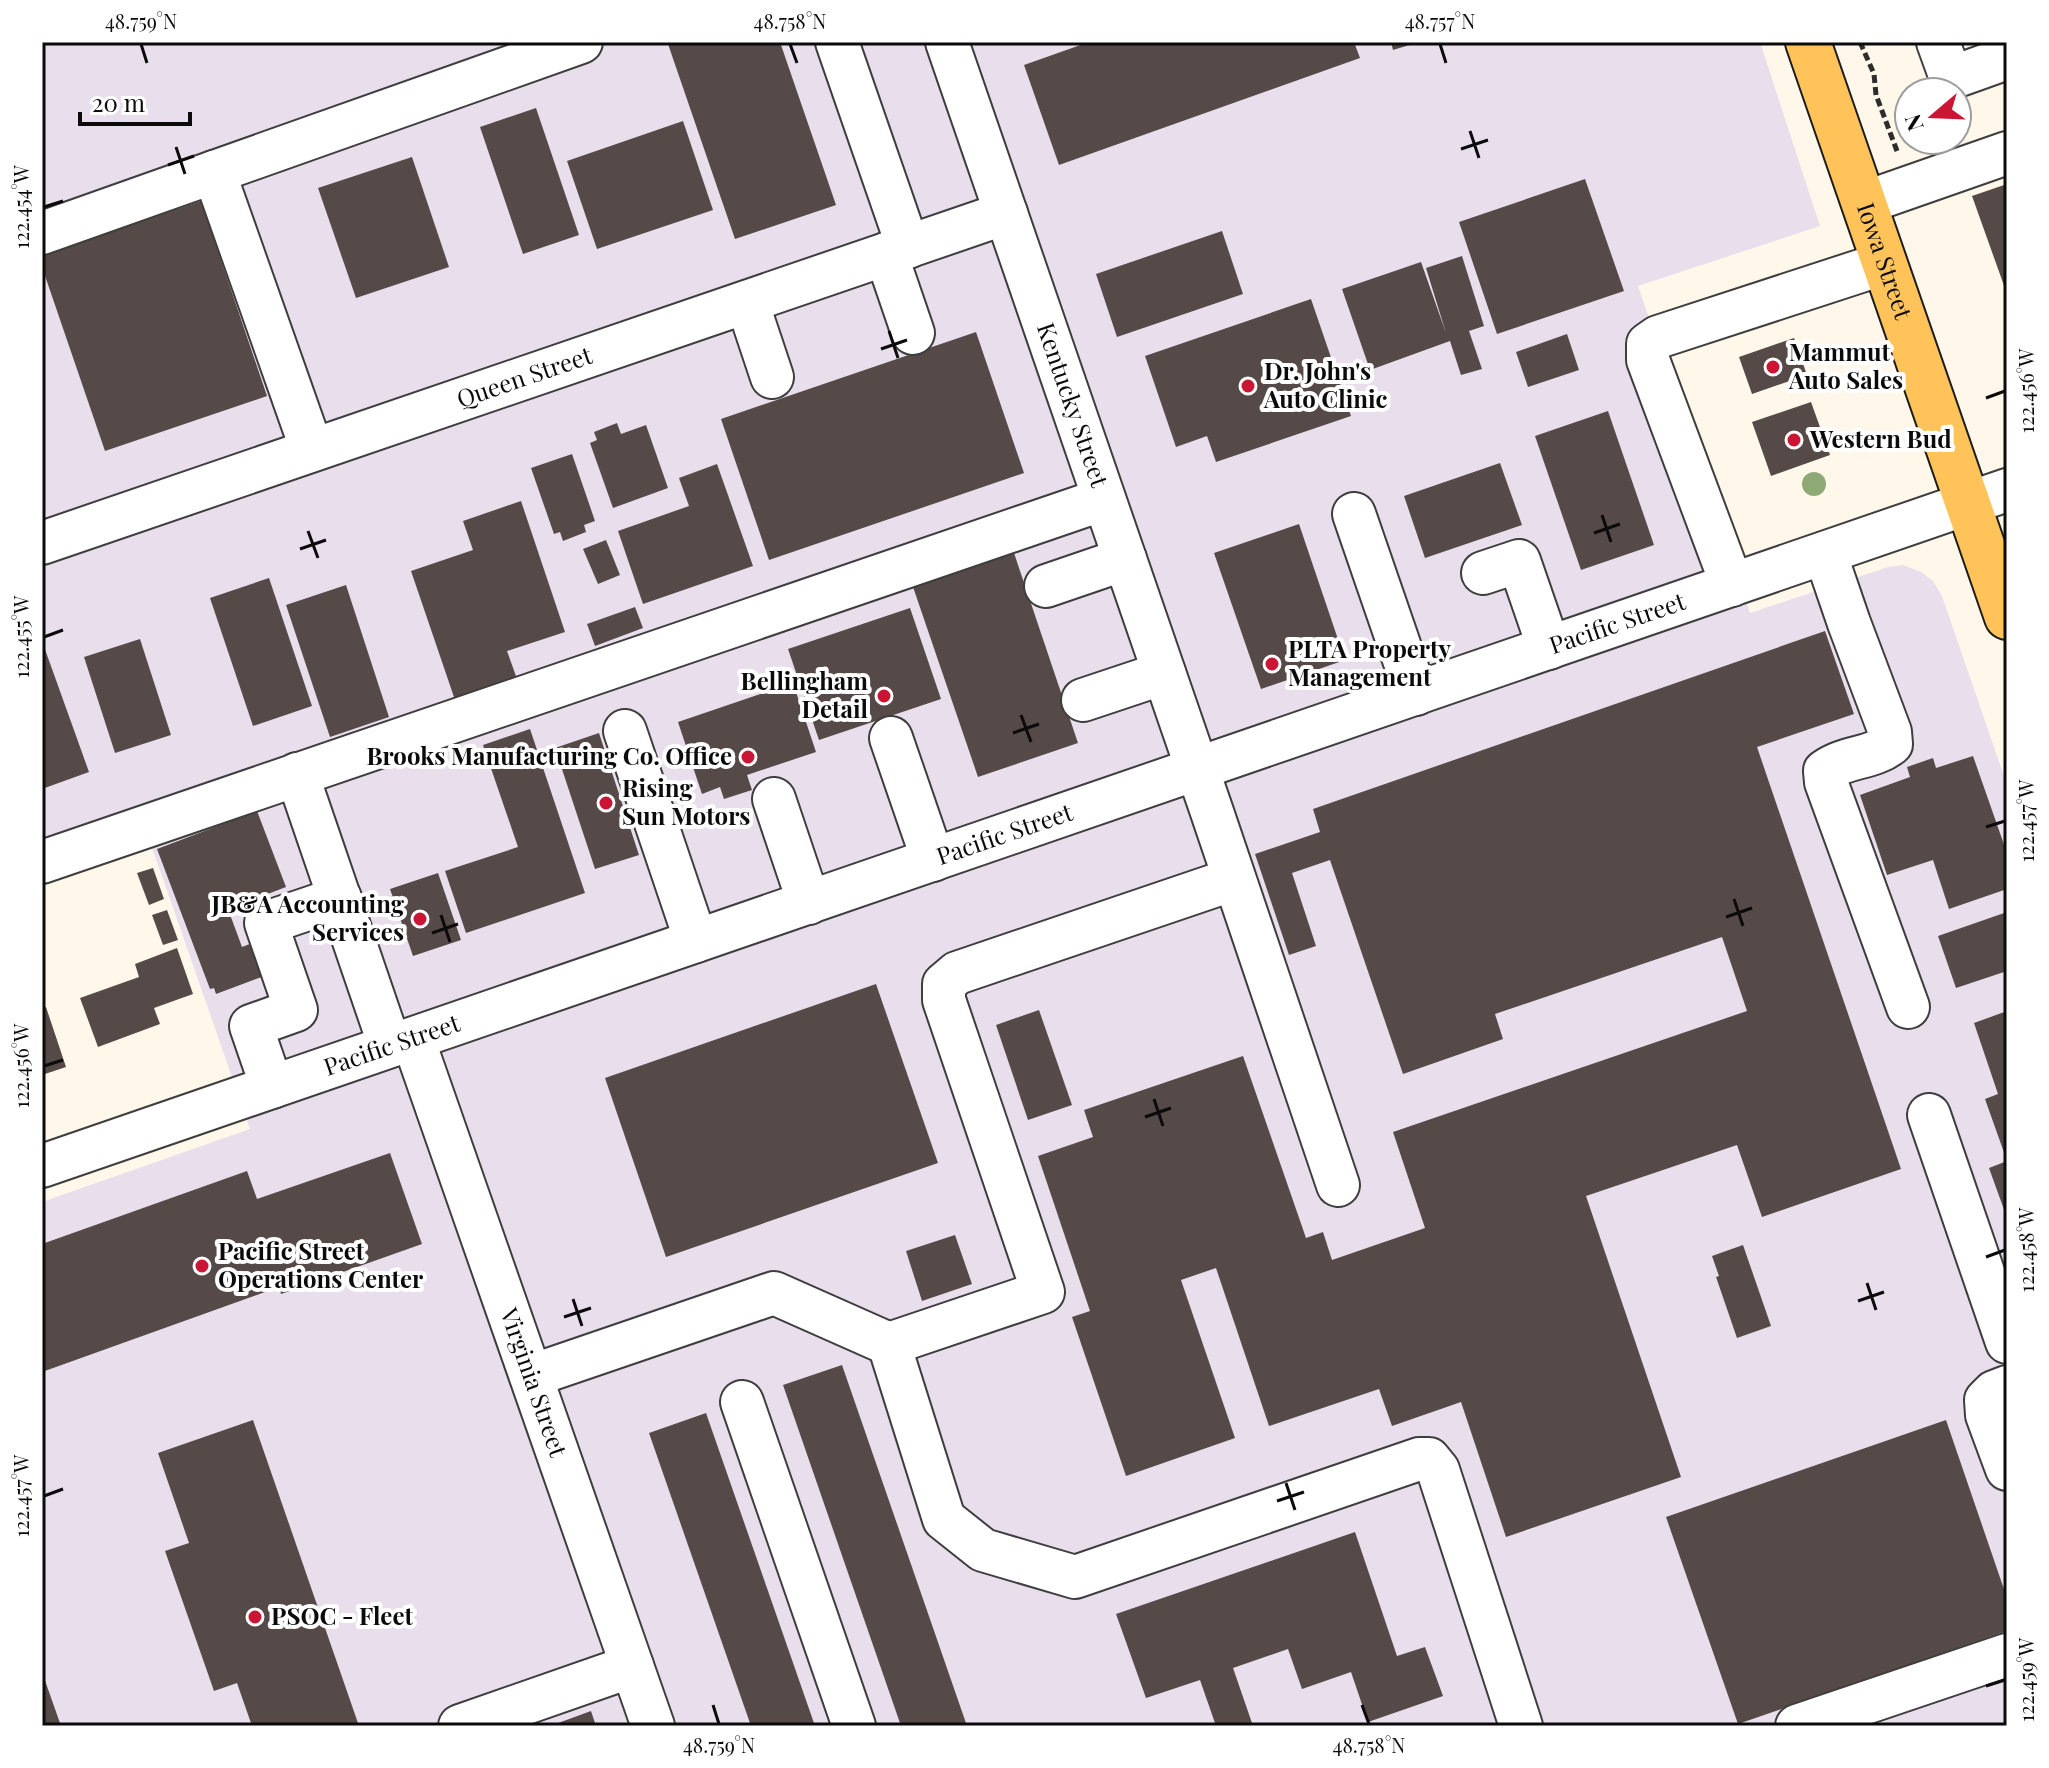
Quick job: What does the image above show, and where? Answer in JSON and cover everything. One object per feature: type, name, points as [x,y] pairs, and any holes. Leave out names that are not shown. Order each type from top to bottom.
[{"type":"main road","name":"Iowa Street","points":[[1808,42],[1885,263],[1988,497],[2007,617]]},
{"type":"street","points":[[42,233],[581,42]]},
{"type":"street","points":[[837,42],[897,251],[913,333]]},
{"type":"street","name":"Kentucky Street","points":[[947,42],[1338,1185]]},
{"type":"street","points":[[1938,42],[1951,78],[2007,58]]},
{"type":"street","points":[[1864,203],[2007,153]]},
{"type":"street","points":[[214,172],[312,450]]},
{"type":"street","name":"Queen Street","points":[[42,543],[1006,213]]},
{"type":"street","points":[[1732,585],[1648,360],[1648,344],[1658,337],[1885,263]]},
{"type":"street","points":[[747,302],[772,377]]},
{"type":"street","name":"Pacific Street","points":[[42,1166],[1988,497]]},
{"type":"street","points":[[42,862],[1104,499]]},
{"type":"street","points":[[1354,514],[1416,694]]},
{"type":"street","points":[[1825,553],[1890,732],[1891,744],[1883,750],[1833,765],[1825,771],[1826,782],[1908,1007]]},
{"type":"street","points":[[1046,586],[1125,559]]},
{"type":"street","points":[[1483,573],[1519,561],[1549,648]]},
{"type":"street","points":[[1083,700],[1164,673]]},
{"type":"street","points":[[625,731],[696,941]]},
{"type":"street","points":[[891,738],[933,860]]},
{"type":"street","name":"Virginia Street","points":[[297,774],[340,898],[402,1042],[531,1376],[653,1726]]},
{"type":"street","points":[[774,799],[809,903]]},
{"type":"street","points":[[531,1376],[774,1293],[889,1344],[1043,1292],[944,1000],[944,984],[957,973],[1234,879]]},
{"type":"street","points":[[272,1087],[251,1026],[296,1010],[266,923],[340,898]]},
{"type":"street","points":[[1929,1115],[2007,1342]]},
{"type":"street","points":[[889,1344],[944,1519],[983,1550],[1075,1577],[1419,1459],[1429,1459],[1438,1470],[1521,1726]]},
{"type":"street","points":[[2007,1387],[1994,1392],[1986,1400],[1987,1415],[2007,1469]]},
{"type":"street","points":[[742,1402],[854,1726]]},
{"type":"street","points":[[1797,1726],[2007,1655]]},
{"type":"street","points":[[460,1726],[632,1666]]},
{"type":"path","points":[[1860,42],[1874,74],[1876,95],[1899,157]]},
{"type":"shaded area","points":[[42,42],[1760,42],[1820,226],[1638,286],[1750,613],[1888,567],[1903,565],[1921,572],[1933,581],[1942,596],[2007,785],[2007,1726],[42,1726],[42,1202],[250,1129],[139,810],[42,843]]},
{"type":"building","points":[[780,42],[836,205],[735,239],[668,44]]},
{"type":"building","points":[[1089,42],[1354,42],[1360,58],[1059,165],[1024,65]]},
{"type":"building","points":[[1391,42],[1415,42],[1416,43],[1393,50]]},
{"type":"building","points":[[536,108],[579,235],[523,254],[480,127]]},
{"type":"building","points":[[683,121],[713,210],[597,249],[567,161]]},
{"type":"building","points":[[412,157],[449,267],[356,298],[318,188]]},
{"type":"building","points":[[1585,179],[1624,291],[1497,334],[1459,222]]},
{"type":"building","points":[[2007,184],[2007,294],[1972,196]]},
{"type":"building","points":[[201,201],[267,396],[105,451],[42,267],[42,255]]},
{"type":"building","points":[[1222,231],[1243,294],[1117,337],[1096,274]]},
{"type":"building","points":[[1462,256],[1484,326],[1469,331],[1482,369],[1461,375],[1450,341],[1370,370],[1342,289],[1421,262],[1446,333],[1426,268]]},
{"type":"building","name":"Dr. John's Auto Clinic","points":[[1311,299],[1351,416],[1216,462],[1207,436],[1176,447],[1145,356]]},
{"type":"building","points":[[976,332],[1024,473],[769,560],[721,419]]},
{"type":"building","points":[[1567,334],[1579,370],[1528,387],[1516,352]]},
{"type":"building","points":[[1794,338],[1807,375],[1752,394],[1739,357]]},
{"type":"building","points":[[1811,402],[1830,455],[1771,476],[1752,422]]},
{"type":"building","points":[[1608,411],[1654,545],[1581,570],[1535,436]]},
{"type":"building","points":[[617,423],[621,434],[646,425],[668,488],[613,508],[590,443],[597,440],[594,432]]},
{"type":"building","points":[[572,454],[595,521],[584,525],[586,532],[563,541],[560,532],[554,534],[531,468]]},
{"type":"building","points":[[1500,463],[1522,525],[1425,558],[1404,496]]},
{"type":"building","points":[[717,464],[753,566],[643,604],[618,531],[689,506],[679,478]]},
{"type":"building","points":[[521,501],[565,632],[507,651],[517,679],[455,700],[411,571],[473,550],[463,521]]},
{"type":"building","points":[[1299,524],[1345,660],[1261,689],[1214,553]]},
{"type":"building","points":[[606,540],[620,575],[598,584],[583,549]]},
{"type":"building","points":[[1013,550],[1078,743],[978,777],[912,584]]},
{"type":"building","points":[[269,578],[312,706],[253,726],[210,598]]},
{"type":"building","points":[[346,585],[389,717],[330,737],[286,605]]},
{"type":"building","points":[[635,607],[643,628],[595,646],[587,624]]},
{"type":"building","points":[[910,608],[941,699],[819,740],[788,649]]},
{"type":"building","points":[[1825,631],[1854,714],[1757,747],[1901,1169],[1762,1217],[1737,1145],[1586,1196],[1681,1477],[1506,1537],[1461,1402],[1392,1426],[1379,1389],[1269,1426],[1216,1268],[1181,1280],[1235,1438],[1126,1476],[1072,1317],[1090,1311],[1038,1156],[1093,1137],[1084,1110],[1243,1056],[1306,1238],[1323,1232],[1332,1260],[1425,1228],[1393,1132],[1747,1011],[1722,937],[1495,1014],[1503,1039],[1403,1074],[1330,860],[1292,873],[1316,946],[1289,955],[1255,854],[1320,832],[1313,809]]},
{"type":"building","points":[[140,639],[171,735],[115,753],[84,657]]},
{"type":"building","points":[[42,641],[89,772],[42,789]]},
{"type":"building","points":[[793,683],[816,752],[747,775],[752,790],[724,799],[720,787],[702,794],[678,722]]},
{"type":"building","points":[[530,729],[585,893],[466,933],[445,871],[518,847],[483,745]]},
{"type":"building","points":[[599,733],[639,855],[595,869],[555,748]]},
{"type":"building","points":[[1973,756],[2007,853],[2007,889],[1949,909],[1933,860],[1887,875],[1860,795],[1910,777],[1907,767],[1933,758],[1936,768]]},
{"type":"building","points":[[257,811],[286,887],[228,909],[242,947],[255,942],[267,975],[216,994],[214,988],[210,989],[157,849]]},
{"type":"building","points":[[153,868],[164,899],[149,905],[137,873]]},
{"type":"building","points":[[438,873],[461,940],[413,956],[390,889]]},
{"type":"building","points":[[167,910],[178,940],[163,945],[152,915]]},
{"type":"building","points":[[2007,912],[2007,971],[1956,988],[1938,936]]},
{"type":"building","points":[[177,948],[193,994],[154,1008],[160,1024],[98,1047],[80,998],[139,977],[135,964]]},
{"type":"building","points":[[876,984],[938,1163],[666,1257],[605,1078]]},
{"type":"building","points":[[46,1007],[66,1067],[42,1075],[42,1008]]},
{"type":"building","points":[[1039,1010],[1072,1105],[1028,1120],[996,1025]]},
{"type":"building","points":[[2007,1011],[2007,1161],[1985,1099],[1998,1094],[1974,1023]]},
{"type":"building","name":"Pacific Street Operations Center","points":[[390,1153],[422,1244],[281,1294],[279,1287],[42,1372],[42,1244],[247,1171],[257,1199]]},
{"type":"building","points":[[2007,1161],[2007,1218],[1989,1168]]},
{"type":"building","points":[[955,1235],[972,1284],[922,1301],[906,1251]]},
{"type":"building","points":[[1743,1245],[1771,1326],[1737,1338],[1712,1256]]},
{"type":"building","points":[[842,1365],[967,1726],[901,1726],[783,1385]]},
{"type":"building","points":[[706,1413],[815,1726],[751,1726],[649,1433]]},
{"type":"building","name":"PSOC - Fleet","points":[[253,1420],[359,1726],[252,1726],[237,1683],[214,1691],[165,1551],[189,1543],[158,1453]]},
{"type":"building","points":[[1946,1420],[2007,1598],[2007,1631],[1738,1724],[1666,1517]]},
{"type":"building","points":[[1355,1532],[1397,1656],[1425,1647],[1443,1696],[1368,1722],[1351,1672],[1302,1689],[1288,1649],[1233,1668],[1253,1726],[1216,1726],[1200,1680],[1146,1698],[1116,1614]]},
{"type":"building","points":[[42,1672],[61,1726],[42,1726]]},
{"type":"building","points":[[591,1711],[596,1726],[550,1726]]},
{"type":"place","name":"Mammut Auto Sales","points":[[1773,367]]},
{"type":"place","name":"Dr. John's Auto Clinic","points":[[1248,386]]},
{"type":"place","name":"Western Bud","points":[[1794,440]]},
{"type":"place","name":"PLTA Property Management","points":[[1272,664]]},
{"type":"place","name":"Bellingham Detail","points":[[884,696]]},
{"type":"place","name":"Brooks Manufacturing Co. Office","points":[[748,757]]},
{"type":"place","name":"Rising Sun Motors","points":[[606,803]]},
{"type":"place","name":"JB&A Accounting Services","points":[[420,919]]},
{"type":"place","name":"Pacific Street Operations Center","points":[[202,1266]]},
{"type":"place","name":"PSOC - Fleet","points":[[255,1617]]}]
